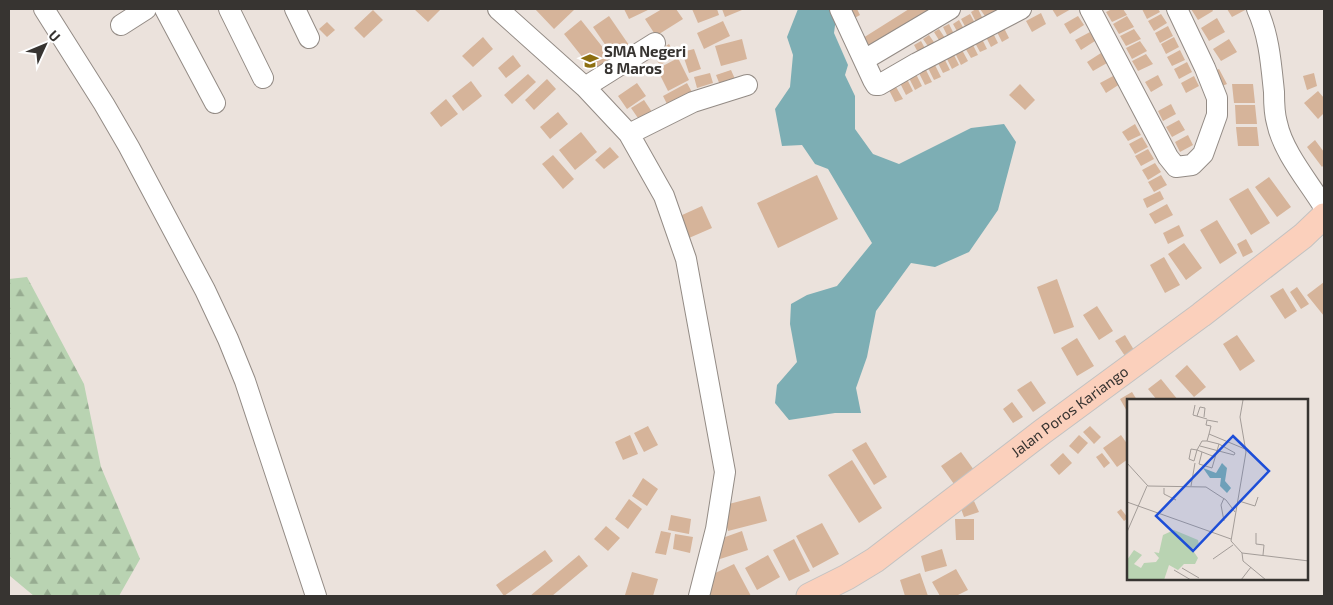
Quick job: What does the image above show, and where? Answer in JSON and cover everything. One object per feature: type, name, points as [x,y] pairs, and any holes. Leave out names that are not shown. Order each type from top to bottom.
[{"type":"main road","name":"Jalan Poros Kariango","points":[[814,595],[875,560],[1042,432],[1201,315],[1303,236],[1324,216]]},
{"type":"street","points":[[44,9],[117,126],[228,339],[245,382],[316,596]]},
{"type":"street","points":[[121,25],[146,9]]},
{"type":"street","points":[[165,9],[215,103]]},
{"type":"street","points":[[229,9],[263,78]]},
{"type":"street","points":[[295,9],[309,38]]},
{"type":"street","points":[[498,9],[585,87],[629,134],[664,196],[686,259],[725,472],[716,529],[698,596]]},
{"type":"street","points":[[840,9],[876,85],[882,85],[917,63],[1010,11]]},
{"type":"street","points":[[864,60],[950,9]]},
{"type":"street","points":[[1090,9],[1168,157],[1176,167],[1192,165],[1203,154],[1217,115],[1217,98],[1205,68],[1176,9]]},
{"type":"street","points":[[1257,9],[1267,34],[1276,120],[1279,131],[1285,145],[1324,207]]},
{"type":"street","points":[[585,87],[655,43]]},
{"type":"street","points":[[629,134],[693,102],[747,85]]},
{"type":"green space","points":[[27,277],[84,384],[101,467],[140,559],[119,596],[34,596],[10,576],[9,583],[9,279]]},
{"type":"water","points":[[798,9],[831,9],[836,18],[834,33],[848,65],[845,75],[855,96],[855,129],[873,154],[899,164],[971,128],[1004,124],[1016,142],[998,210],[969,252],[935,267],[911,263],[876,311],[867,357],[856,388],[861,413],[835,413],[789,420],[775,403],[777,385],[797,362],[790,324],[791,304],[807,295],[837,286],[872,243],[828,169],[815,164],[802,145],[782,146],[775,109],[790,87],[793,55],[787,37]]},
{"type":"building","points":[[414,9],[441,9],[428,22]]},
{"type":"building","points":[[535,9],[575,9],[554,29]]},
{"type":"building","points":[[624,9],[650,9],[629,19]]},
{"type":"building","points":[[662,9],[676,9],[683,19],[656,36],[645,19]]},
{"type":"building","points":[[692,9],[717,9],[719,15],[698,23]]},
{"type":"building","points":[[722,9],[741,9],[742,10],[725,17]]},
{"type":"building","points":[[844,9],[857,9],[860,15],[851,20]]},
{"type":"building","points":[[909,9],[932,9],[870,49],[863,38]]},
{"type":"building","points":[[978,9],[983,19],[976,22],[971,12]]},
{"type":"building","points":[[980,9],[994,9],[997,13],[987,19]]},
{"type":"building","points":[[1052,9],[1071,9],[1057,17]]},
{"type":"building","points":[[1112,9],[1123,9],[1127,15],[1112,22],[1106,12]]},
{"type":"building","points":[[1142,9],[1158,9],[1160,12],[1147,19]]},
{"type":"building","points":[[1191,9],[1212,9],[1213,11],[1198,20]]},
{"type":"building","points":[[1227,9],[1247,9],[1232,17]]},
{"type":"building","points":[[373,10],[383,20],[364,38],[354,28]]},
{"type":"building","points":[[1041,13],[1046,24],[1032,32],[1026,21]]},
{"type":"building","points":[[970,14],[976,25],[967,30],[961,19]]},
{"type":"building","points":[[1161,14],[1167,23],[1154,31],[1148,21]]},
{"type":"building","points":[[609,16],[631,48],[615,59],[593,27]]},
{"type":"building","points":[[1078,16],[1084,25],[1070,34],[1064,24]]},
{"type":"building","points":[[1127,16],[1134,27],[1119,34],[1113,24]]},
{"type":"building","points":[[1217,18],[1225,32],[1209,41],[1201,28]]},
{"type":"building","points":[[581,20],[612,59],[595,73],[564,34]]},
{"type":"building","points":[[959,20],[964,29],[958,33],[953,24]]},
{"type":"building","points":[[723,21],[730,36],[704,49],[697,33]]},
{"type":"building","points":[[327,22],[335,30],[327,37],[319,29]]},
{"type":"building","points":[[949,24],[955,36],[949,39],[943,27]]},
{"type":"building","points":[[1003,26],[1009,38],[1002,42],[996,30]]},
{"type":"building","points":[[1168,26],[1173,36],[1160,43],[1155,33]]},
{"type":"building","points":[[939,29],[947,41],[942,45],[934,32]]},
{"type":"building","points":[[1134,29],[1141,39],[1126,46],[1120,36]]},
{"type":"building","points":[[992,31],[998,43],[991,47],[985,35]]},
{"type":"building","points":[[1090,32],[1095,41],[1081,50],[1075,40]]},
{"type":"building","points":[[929,35],[936,45],[930,49],[923,39]]},
{"type":"building","points":[[483,37],[493,49],[473,67],[462,56]]},
{"type":"building","points":[[981,37],[987,49],[980,52],[974,41]]},
{"type":"building","points":[[1174,37],[1179,47],[1166,54],[1161,44]]},
{"type":"building","points":[[742,39],[747,59],[721,66],[715,46]]},
{"type":"building","points":[[1229,39],[1237,52],[1221,61],[1213,49]]},
{"type":"building","points":[[921,41],[927,52],[920,56],[914,45]]},
{"type":"building","points":[[1140,41],[1147,51],[1132,59],[1126,48]]},
{"type":"building","points":[[972,43],[978,55],[971,58],[964,46]]},
{"type":"building","points":[[669,44],[676,56],[660,65],[653,54]]},
{"type":"building","points":[[694,49],[701,69],[689,73],[682,52]]},
{"type":"building","points":[[962,50],[968,61],[961,65],[955,53]]},
{"type":"building","points":[[1180,50],[1185,60],[1172,66],[1167,57]]},
{"type":"building","points":[[953,53],[959,65],[952,69],[946,57]]},
{"type":"building","points":[[1101,53],[1107,63],[1093,71],[1087,62]]},
{"type":"building","points":[[1146,54],[1153,64],[1138,71],[1132,61]]},
{"type":"building","points":[[513,55],[521,66],[506,78],[498,68]]},
{"type":"building","points":[[678,58],[689,80],[668,91],[657,69]]},
{"type":"building","points":[[944,58],[950,70],[943,73],[937,61]]},
{"type":"building","points":[[1187,62],[1192,72],[1179,79],[1174,69]]},
{"type":"building","points":[[935,65],[941,77],[934,80],[928,68]]},
{"type":"building","points":[[1219,69],[1227,84],[1222,86],[1214,71]]},
{"type":"building","points":[[731,70],[735,79],[720,85],[716,75]]},
{"type":"building","points":[[926,70],[932,82],[925,85],[919,73]]},
{"type":"building","points":[[710,73],[713,83],[697,88],[694,77]]},
{"type":"building","points":[[1314,73],[1317,86],[1307,90],[1303,76]]},
{"type":"building","points":[[528,74],[536,82],[512,104],[504,95]]},
{"type":"building","points":[[916,74],[922,86],[915,90],[909,78]]},
{"type":"building","points":[[1115,75],[1120,84],[1106,93],[1100,83]]},
{"type":"building","points":[[1158,75],[1163,85],[1151,92],[1145,82]]},
{"type":"building","points":[[1194,76],[1199,86],[1186,93],[1181,83]]},
{"type":"building","points":[[547,79],[556,89],[534,110],[525,100]]},
{"type":"building","points":[[907,79],[913,91],[906,95],[900,83]]},
{"type":"building","points":[[471,81],[482,96],[463,111],[452,96]]},
{"type":"building","points":[[637,83],[646,96],[627,109],[618,96]]},
{"type":"building","points":[[687,83],[693,94],[668,106],[663,96]]},
{"type":"building","points":[[1020,84],[1035,100],[1025,110],[1009,95]]},
{"type":"building","points":[[1232,84],[1253,84],[1255,103],[1234,103]]},
{"type":"building","points":[[896,87],[903,99],[895,102],[889,90]]},
{"type":"building","points":[[1318,91],[1324,98],[1324,113],[1318,119],[1304,103]]},
{"type":"building","points":[[446,99],[458,114],[441,127],[430,113]]},
{"type":"building","points":[[644,100],[652,112],[640,121],[631,108]]},
{"type":"building","points":[[1171,104],[1176,114],[1163,121],[1158,111]]},
{"type":"building","points":[[1235,105],[1255,105],[1257,124],[1236,124]]},
{"type":"building","points":[[558,112],[568,124],[550,139],[540,127]]},
{"type":"building","points":[[1179,120],[1185,130],[1172,137],[1166,127]]},
{"type":"building","points":[[1135,124],[1141,135],[1128,141],[1122,132]]},
{"type":"building","points":[[1236,127],[1257,127],[1259,146],[1238,146]]},
{"type":"building","points":[[581,132],[597,152],[575,170],[559,150]]},
{"type":"building","points":[[1188,135],[1193,145],[1180,152],[1175,142]]},
{"type":"building","points":[[1142,137],[1148,147],[1135,154],[1129,144]]},
{"type":"building","points":[[1315,140],[1324,152],[1324,165],[1322,167],[1307,147]]},
{"type":"building","points":[[610,147],[619,157],[604,169],[595,160]]},
{"type":"building","points":[[1148,149],[1154,159],[1141,166],[1135,156]]},
{"type":"building","points":[[553,155],[574,179],[563,189],[542,164]]},
{"type":"building","points":[[1155,163],[1161,172],[1148,180],[1142,170]]},
{"type":"building","points":[[817,175],[838,219],[778,248],[757,203]]},
{"type":"building","points":[[1161,175],[1167,185],[1154,192],[1148,182]]},
{"type":"building","points":[[1269,177],[1291,207],[1277,217],[1255,187]]},
{"type":"building","points":[[1248,188],[1270,223],[1251,235],[1229,199]]},
{"type":"building","points":[[1160,191],[1164,199],[1147,208],[1143,199]]},
{"type":"building","points":[[1167,204],[1173,215],[1155,224],[1149,214]]},
{"type":"building","points":[[702,206],[712,228],[689,238],[680,216]]},
{"type":"building","points":[[1217,220],[1237,253],[1220,264],[1200,230]]},
{"type":"building","points":[[1179,225],[1184,236],[1168,244],[1163,233]]},
{"type":"building","points":[[1246,239],[1253,252],[1243,257],[1237,244]]},
{"type":"building","points":[[1184,243],[1202,268],[1186,280],[1168,254]]},
{"type":"building","points":[[1164,257],[1180,285],[1165,293],[1150,265]]},
{"type":"building","points":[[1057,279],[1074,327],[1054,334],[1037,287]]},
{"type":"building","points":[[1324,282],[1324,316],[1307,295]]},
{"type":"building","points":[[1297,287],[1309,304],[1301,309],[1290,292]]},
{"type":"building","points":[[1283,288],[1297,311],[1285,319],[1270,296]]},
{"type":"building","points":[[1097,306],[1113,331],[1099,340],[1083,315]]},
{"type":"building","points":[[1125,335],[1134,350],[1125,356],[1115,341]]},
{"type":"building","points":[[1237,335],[1255,361],[1240,371],[1223,344]]},
{"type":"building","points":[[1077,338],[1094,366],[1077,376],[1061,348]]},
{"type":"building","points":[[1187,365],[1206,387],[1194,397],[1175,376]]},
{"type":"building","points":[[1161,379],[1177,399],[1156,399],[1148,389]]},
{"type":"building","points":[[1031,381],[1046,403],[1033,412],[1017,390]]},
{"type":"building","points":[[1132,392],[1136,399],[1127,399],[1127,411],[1120,399]]},
{"type":"building","points":[[1012,402],[1023,417],[1013,423],[1003,409]]},
{"type":"building","points":[[648,426],[658,445],[644,452],[634,433]]},
{"type":"building","points":[[1090,426],[1101,437],[1094,444],[1083,432]]},
{"type":"building","points":[[630,435],[638,454],[623,460],[615,442]]},
{"type":"building","points":[[1079,435],[1088,443],[1078,454],[1069,446]]},
{"type":"building","points":[[1121,435],[1127,444],[1127,460],[1117,467],[1103,448]]},
{"type":"building","points":[[866,442],[887,477],[874,485],[852,450]]},
{"type":"building","points":[[961,452],[974,470],[954,484],[941,466]]},
{"type":"building","points":[[1063,453],[1072,463],[1059,475],[1050,465]]},
{"type":"building","points":[[1102,453],[1110,463],[1104,468],[1096,457]]},
{"type":"building","points":[[852,460],[882,508],[859,523],[828,475]]},
{"type":"building","points":[[643,478],[658,489],[647,506],[632,496]]},
{"type":"building","points":[[760,496],[767,521],[728,531],[721,506]]},
{"type":"building","points":[[629,499],[642,509],[628,529],[615,519]]},
{"type":"building","points":[[974,501],[979,512],[964,517],[960,506]]},
{"type":"building","points":[[1121,509],[1127,519],[1124,521],[1117,512]]},
{"type":"building","points":[[671,515],[691,519],[689,534],[668,530]]},
{"type":"building","points":[[955,519],[974,519],[974,540],[956,540]]},
{"type":"building","points":[[822,523],[839,554],[813,568],[796,536]]},
{"type":"building","points":[[606,526],[620,538],[608,551],[594,539]]},
{"type":"building","points":[[661,531],[671,533],[666,555],[655,553]]},
{"type":"building","points":[[742,531],[748,550],[720,559],[714,541]]},
{"type":"building","points":[[675,534],[693,537],[690,553],[673,549]]},
{"type":"building","points":[[794,539],[810,571],[789,581],[773,550]]},
{"type":"building","points":[[942,549],[947,566],[925,572],[921,556]]},
{"type":"building","points":[[545,550],[553,561],[504,596],[496,585]]},
{"type":"building","points":[[579,555],[588,566],[552,596],[530,596]]},
{"type":"building","points":[[768,555],[780,577],[757,590],[745,568]]},
{"type":"building","points":[[734,564],[751,596],[702,596],[707,577]]},
{"type":"building","points":[[956,569],[968,590],[956,596],[940,596],[932,582]]},
{"type":"building","points":[[632,572],[658,579],[653,596],[625,595]]},
{"type":"building","points":[[920,573],[928,596],[905,596],[900,580]]},
{"type":"place","name":"SMA Negeri 8 Maros","points":[[590,61]]}]
